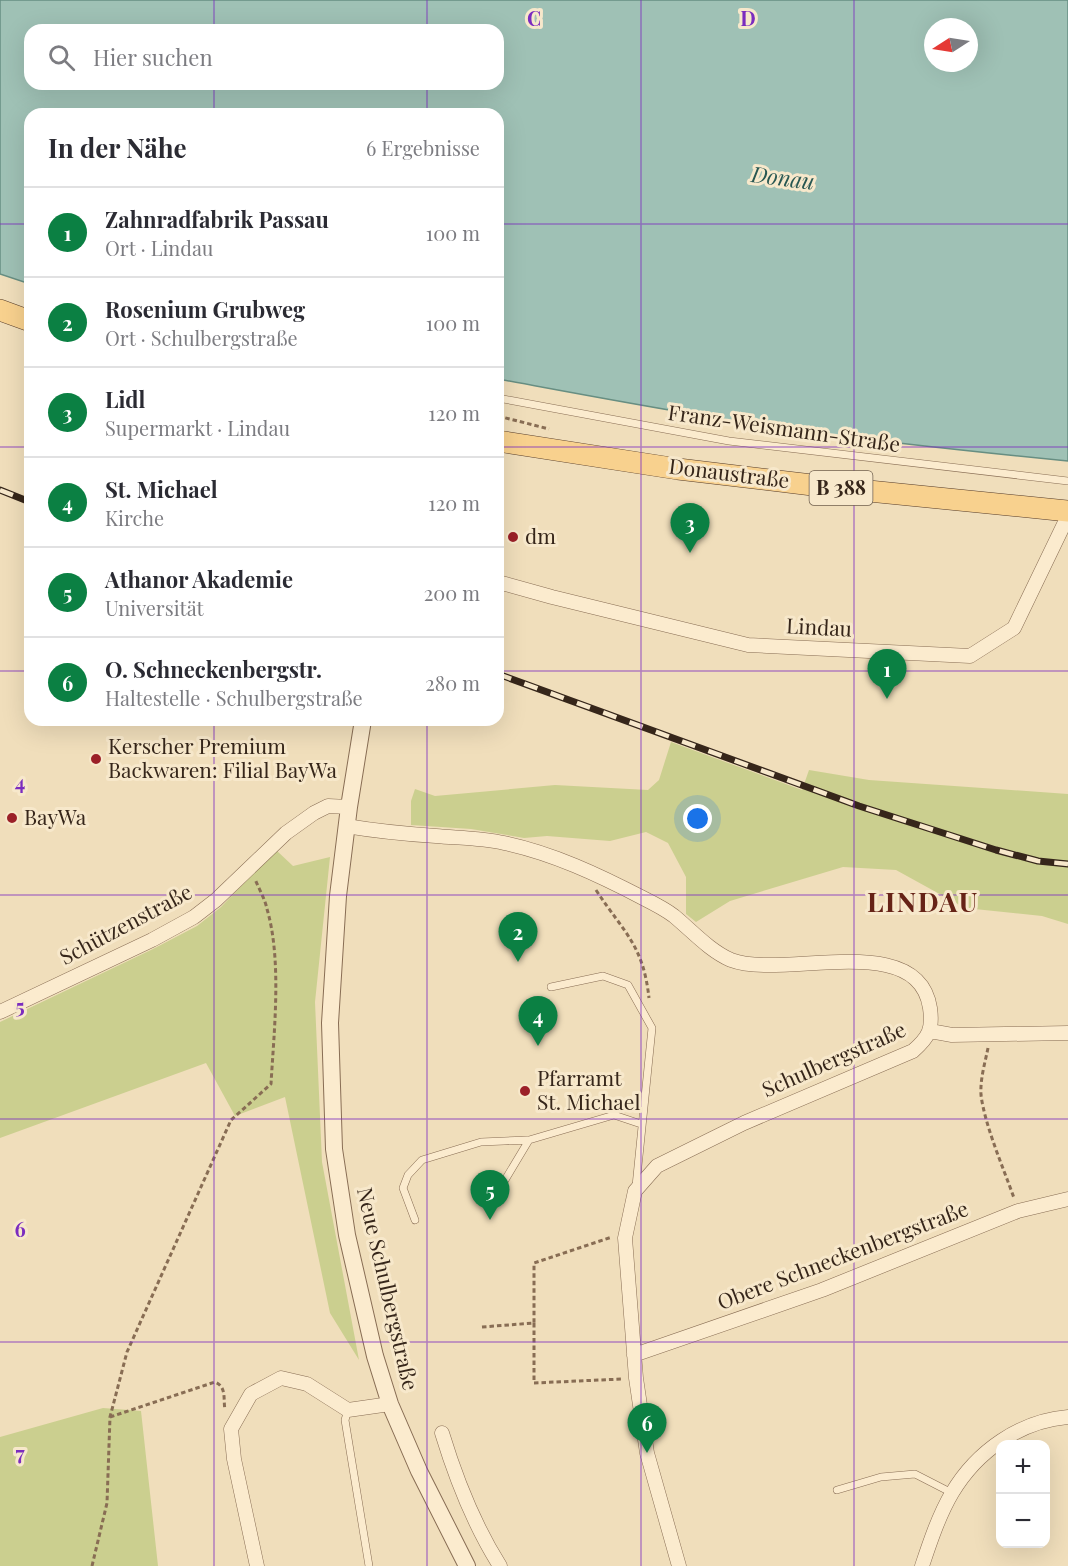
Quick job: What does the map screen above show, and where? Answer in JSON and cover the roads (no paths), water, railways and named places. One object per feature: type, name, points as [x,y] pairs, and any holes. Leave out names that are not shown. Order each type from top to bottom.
[{"type":"main road","points":[[0,310],[24,319]]},
{"type":"main road","name":"Donaustraße","points":[[504,442],[678,469],[1068,511]]},
{"type":"street","name":"Lindau","points":[[504,584],[748,645],[970,656],[1014,628],[1068,516]]},
{"type":"street","name":"Neue Schulbergstraße","points":[[362,726],[346,826],[338,896],[330,1023],[334,1149],[347,1235],[375,1356],[390,1404],[419,1471],[467,1566]]},
{"type":"street","name":"Schützenstraße","points":[[0,1012],[152,940],[194,917],[216,900],[286,833],[304,820],[328,806],[349,807]]},
{"type":"street","name":"Schulbergstraße","points":[[346,826],[501,842],[518,846],[582,869],[643,898],[671,914],[717,952],[745,964],[768,966],[836,962],[896,966],[912,975],[922,986],[929,999],[932,1021],[930,1031],[925,1040],[913,1051],[744,1123],[657,1166],[635,1191],[625,1238],[636,1378],[647,1454],[679,1566]]},
{"type":"street","points":[[930,1031],[952,1035],[1068,1033]]},
{"type":"street","name":"Obere Schneckenbergstraße","points":[[634,1355],[822,1290],[1018,1211],[1068,1199]]},
{"type":"street","points":[[257,1566],[234,1459],[231,1429],[251,1394],[281,1378],[306,1384],[348,1410],[390,1404]]},
{"type":"street","points":[[922,1566],[929,1544],[952,1493],[970,1469],[994,1444],[1033,1424],[1068,1417]]},
{"type":"street","points":[[442,1433],[457,1482],[500,1566]]},
{"type":"lane","name":"Franz-Weismann-Straße","points":[[504,399],[729,441],[1068,481]]},
{"type":"lane","points":[[551,987],[603,976],[628,985],[652,1028],[635,1191]]},
{"type":"lane","points":[[415,1221],[403,1188],[408,1175],[422,1160],[482,1142],[529,1140],[614,1115],[641,1124]]},
{"type":"lane","points":[[502,1185],[529,1140]]},
{"type":"lane","points":[[348,1410],[345,1420],[369,1566]]},
{"type":"lane","points":[[837,1490],[881,1477],[915,1474],[952,1493]]},
{"type":"water","name":"Donau","points":[[0,0],[1068,0],[1068,461],[793,430],[504,380],[504,108],[24,108],[24,282],[0,274]]},
{"type":"railway","points":[[0,490],[24,500]]},
{"type":"railway","points":[[504,676],[859,806],[996,850],[1038,861],[1068,864]]},
{"type":"place","name":"dm","points":[[513,537]]},
{"type":"place","name":"Lidl","points":[[690,553]]},
{"type":"place","name":"Zahnradfabrik Passau","points":[[887,699]]},
{"type":"place","name":"Kerscher Premium Backwaren: Filial BayWa","points":[[96,759]]},
{"type":"place","name":"BayWa","points":[[12,818]]},
{"type":"place","name":"Rosenium Grubweg","points":[[518,962]]},
{"type":"place","name":"St. Michael","points":[[538,1046]]},
{"type":"place","name":"Pfarramt St. Michael","points":[[525,1091]]},
{"type":"place","name":"Athanor Akademie","points":[[490,1220]]},
{"type":"place","name":"O. Schneckenbergstr.","points":[[647,1453]]},
{"type":"district","name":"LINDAU","points":[[923,903]]}]
